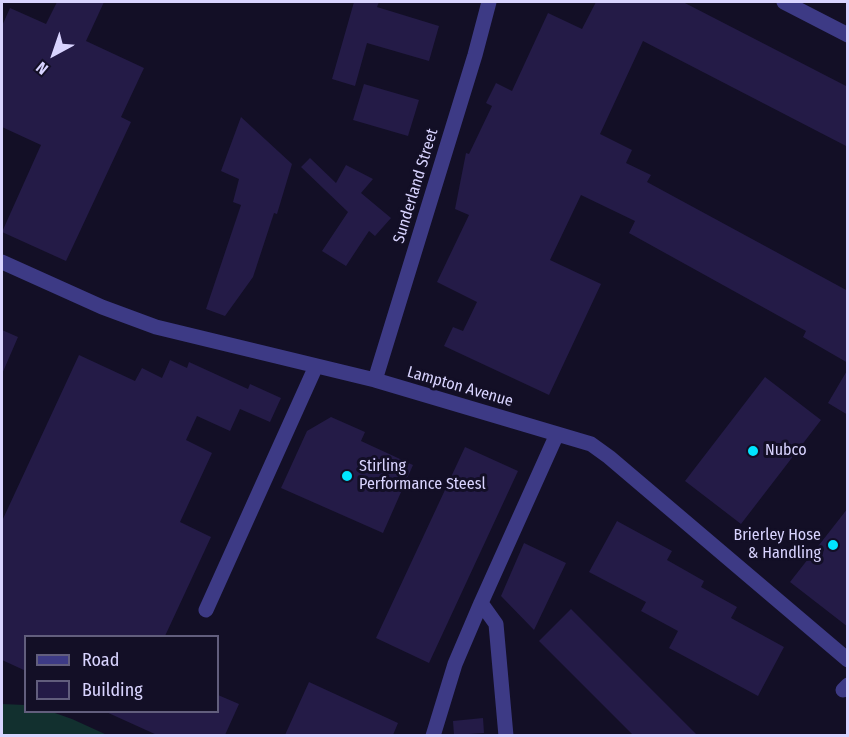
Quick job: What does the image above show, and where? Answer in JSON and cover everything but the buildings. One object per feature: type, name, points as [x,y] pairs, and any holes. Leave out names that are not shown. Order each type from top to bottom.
[{"type":"street","name":"Sunderland Street","points":[[375,380],[475,55],[489,2]]},
{"type":"street","points":[[784,2],[848,35]]},
{"type":"street","name":"Lampton Avenue","points":[[2,262],[102,307],[156,327],[375,380],[591,444],[609,456],[848,660]]},
{"type":"street","points":[[206,610],[316,366]]},
{"type":"street","points":[[433,735],[455,664],[557,434]]},
{"type":"street","points":[[481,603],[496,624],[506,735]]},
{"type":"green space","points":[[2,704],[24,705],[24,713],[55,713],[107,735],[2,735]]},
{"type":"place","name":"Nubco","points":[[753,451]]},
{"type":"place","name":"Stirling Performance Steesl","points":[[347,476]]},
{"type":"place","name":"Brierley Hose & Handling","points":[[833,545]]}]
